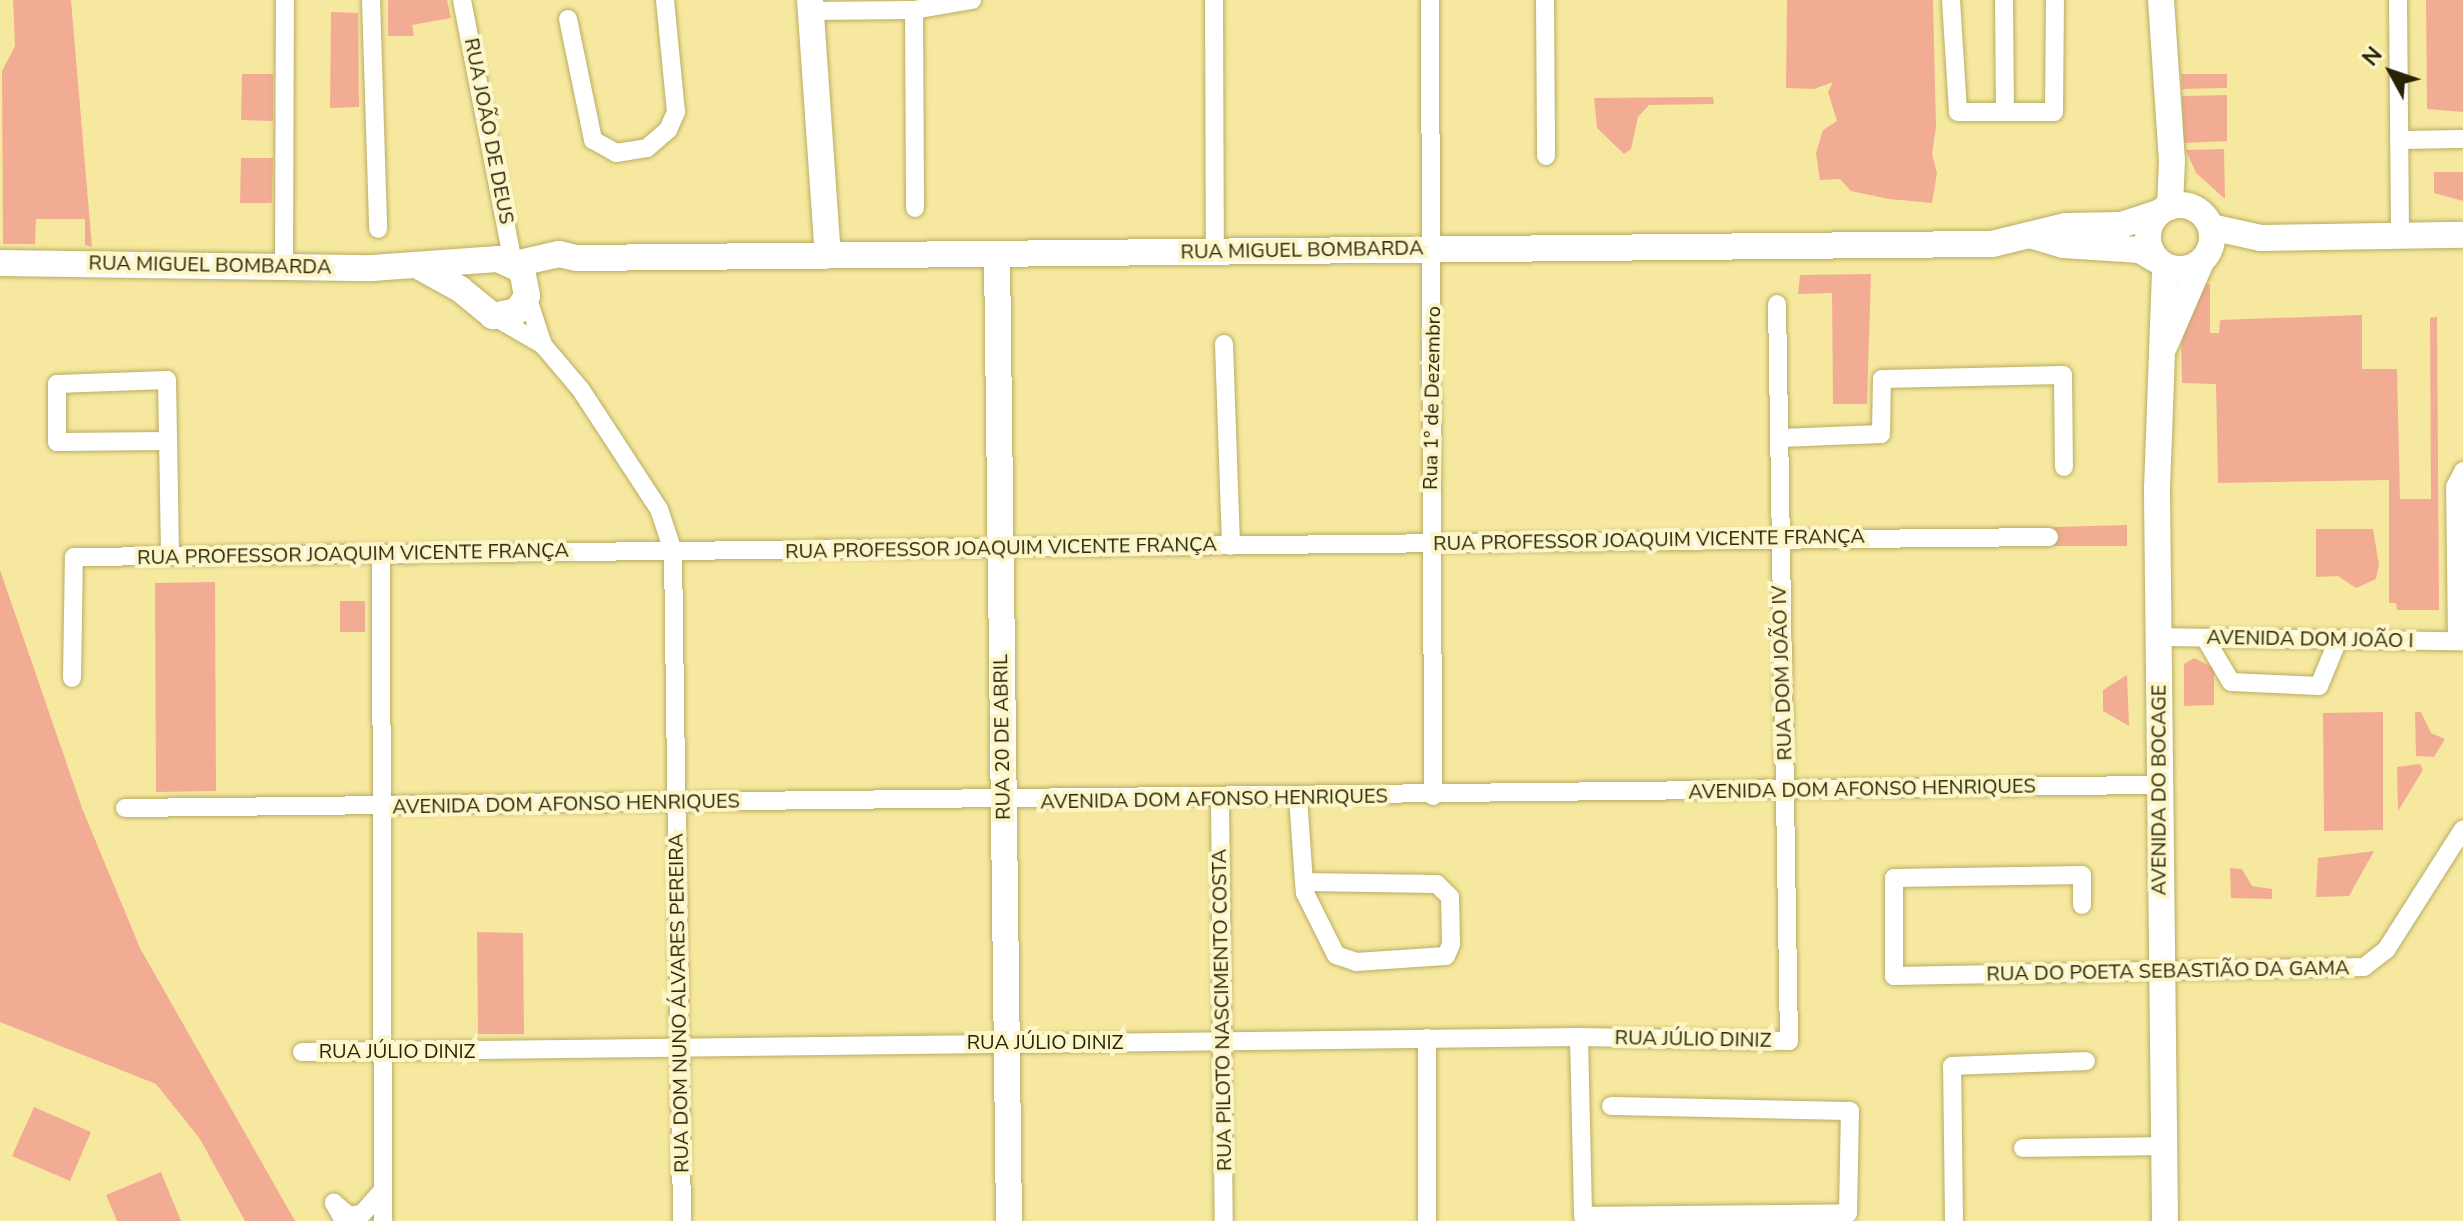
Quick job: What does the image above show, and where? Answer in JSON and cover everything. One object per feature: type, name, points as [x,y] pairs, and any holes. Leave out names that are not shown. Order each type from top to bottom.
[{"type":"street","points":[[284,268],[285,0]]},
{"type":"street","points":[[371,0],[378,229]]},
{"type":"street","name":"RUA JOÃO DE DEUS","points":[[462,0],[506,262]]},
{"type":"street","points":[[568,19],[593,140],[616,153],[647,148],[668,130],[676,112],[665,0]]},
{"type":"street","points":[[828,255],[810,5],[914,10],[972,0]]},
{"type":"street","points":[[1214,0],[1215,251]]},
{"type":"street","name":"Rua 1º de Dezembro","points":[[1430,0],[1434,248],[1431,542],[1433,796]]},
{"type":"street","points":[[1545,0],[1546,156]]},
{"type":"street","points":[[1951,0],[1958,112],[2054,112],[2055,0]]},
{"type":"street","points":[[2004,0],[2005,112]]},
{"type":"street","points":[[2026,234],[2063,245],[2140,250],[2177,270],[2191,228],[2191,187],[2172,160],[2161,0]]},
{"type":"street","points":[[2398,0],[2400,237]]},
{"type":"street","points":[[914,10],[915,208]]},
{"type":"street","points":[[2399,140],[2463,139]]},
{"type":"street","name":"RUA MIGUEL BOMBARDA","points":[[0,263],[182,262],[284,268],[420,267],[506,262],[559,254],[577,258],[1992,244],[2066,226],[2121,225],[2191,228],[2261,238],[2463,235]]},
{"type":"street","name":"AVENIDA DO BOCAGE","points":[[2159,360],[2191,228],[2147,235],[2160,262],[2159,360],[2158,637],[2165,1221]]},
{"type":"street","name":"RUA 20 DE ABRIL","points":[[997,254],[1009,1221]]},
{"type":"street","name":"RUA MIGUEL BOMBARDA","points":[[483,308],[517,311],[528,291],[550,268],[577,258]]},
{"type":"street","points":[[483,308],[471,281],[506,262],[528,291]]},
{"type":"street","points":[[420,267],[483,308]]},
{"type":"street","name":"RUA DOM NUNO ÁLVARES PEREIRA","points":[[528,291],[543,345]]},
{"type":"street","name":"RUA DOM JOÃO IV","points":[[1777,304],[1781,438],[1778,537],[1789,1041]]},
{"type":"street","name":"RUA DOM NUNO ÁLVARES PEREIRA","points":[[483,308],[543,345],[632,462],[659,509],[673,551],[682,1221]]},
{"type":"street","points":[[1224,344],[1231,546]]},
{"type":"street","points":[[1781,438],[1881,434],[1882,379],[2063,375],[2064,467]]},
{"type":"street","points":[[167,441],[57,442],[57,384],[167,380],[170,556]]},
{"type":"street","points":[[2460,641],[2455,487],[2463,471]]},
{"type":"street","name":"RUA PROFESSOR JOAQUIM VICENTE FRANÇA","points":[[72,678],[74,557],[1231,546],[1778,537],[2049,537]]},
{"type":"street","points":[[381,554],[383,1221]]},
{"type":"street","name":"AVENIDA DOM JOÃO I","points":[[2158,637],[2460,641]]},
{"type":"street","points":[[2205,638],[2231,682],[2319,686],[2338,640]]},
{"type":"street","name":"AVENIDA DOM AFONSO HENRIQUES","points":[[125,808],[1003,801],[2159,785]]},
{"type":"street","points":[[1298,797],[1304,882],[1336,955],[1344,961],[1446,956],[1451,944],[1450,897],[1437,884],[1304,882]]},
{"type":"street","name":"RUA PILOTO NASCIMENTO COSTA","points":[[1220,798],[1224,1221]]},
{"type":"street","name":"RUA DO POETA SEBASTIÃO DA GAMA","points":[[2082,905],[2082,875],[1894,878],[1894,976],[2352,969],[2378,962],[2463,829]]},
{"type":"street","points":[[1579,1037],[1583,1216],[1848,1217],[1850,1111],[1611,1106]]},
{"type":"street","points":[[1427,1038],[1427,1221]]},
{"type":"street","name":"RUA JÚLIO DINIZ","points":[[302,1052],[1006,1042],[1224,1043],[1427,1038],[1789,1041]]},
{"type":"street","points":[[1954,1221],[1952,1066],[2086,1061]]},
{"type":"street","points":[[2023,1148],[2162,1146]]},
{"type":"street","points":[[344,1221],[334,1203],[349,1216],[362,1214],[383,1190]]},
{"type":"shaded area","points":[[13,0],[71,0],[92,247],[85,245],[85,219],[36,219],[35,244],[3,244],[2,71],[15,46]]},
{"type":"shaded area","points":[[388,0],[447,0],[451,18],[412,25],[414,36],[388,36]]},
{"type":"shaded area","points":[[1787,0],[1933,0],[1936,127],[1932,154],[1937,173],[1932,203],[1851,191],[1840,179],[1820,180],[1816,153],[1823,130],[1837,121],[1828,92],[1833,82],[1814,89],[1786,88]]},
{"type":"shaded area","points":[[2426,0],[2463,0],[2463,112],[2427,109]]},
{"type":"shaded area","points":[[331,12],[358,13],[359,107],[330,108]]},
{"type":"shaded area","points":[[242,74],[273,74],[273,121],[241,120]]},
{"type":"shaded area","points":[[2181,74],[2227,74],[2227,88],[2182,89]]},
{"type":"shaded area","points":[[2227,95],[2227,141],[2184,143],[2182,96]]},
{"type":"shaded area","points":[[1713,97],[1714,104],[1649,105],[1638,117],[1631,149],[1624,154],[1597,128],[1594,98]]},
{"type":"shaded area","points":[[2224,149],[2225,199],[2196,173],[2186,150]]},
{"type":"shaded area","points":[[241,158],[273,158],[272,203],[240,203]]},
{"type":"shaded area","points":[[2434,172],[2463,172],[2463,201],[2434,193]]},
{"type":"shaded area","points":[[1871,274],[1867,404],[1833,404],[1832,293],[1798,294],[1800,275]]},
{"type":"shaded area","points":[[2210,284],[2210,333],[2219,333],[2220,320],[2362,315],[2362,369],[2397,369],[2400,499],[2431,499],[2430,318],[2437,317],[2439,610],[2397,610],[2396,603],[2389,603],[2389,480],[2218,483],[2216,384],[2182,383],[2180,287]]},
{"type":"shaded area","points":[[2127,525],[2127,546],[2053,546],[2053,527]]},
{"type":"shaded area","points":[[2316,529],[2373,529],[2379,565],[2376,579],[2356,588],[2338,576],[2316,577]]},
{"type":"shaded area","points":[[0,570],[82,808],[140,948],[295,1221],[245,1221],[200,1139],[156,1084],[0,1022]]},
{"type":"shaded area","points":[[215,582],[216,791],[156,792],[155,583]]},
{"type":"shaded area","points":[[340,601],[365,601],[365,632],[340,632]]},
{"type":"shaded area","points":[[2194,658],[2214,668],[2214,705],[2184,706],[2184,664]]},
{"type":"shaded area","points":[[2127,675],[2129,726],[2103,711],[2103,690]]},
{"type":"shaded area","points":[[2383,712],[2383,830],[2324,831],[2323,713]]},
{"type":"shaded area","points":[[2415,712],[2421,712],[2431,733],[2445,739],[2434,757],[2416,756]]},
{"type":"shaded area","points":[[2420,764],[2423,770],[2398,811],[2397,767]]},
{"type":"shaded area","points":[[2374,851],[2349,896],[2316,897],[2318,858]]},
{"type":"shaded area","points":[[2230,868],[2242,869],[2252,886],[2272,889],[2272,899],[2231,898]]},
{"type":"shaded area","points":[[477,932],[523,933],[524,1034],[478,1034]]},
{"type":"shaded area","points":[[34,1107],[91,1132],[70,1181],[12,1156]]},
{"type":"shaded area","points":[[161,1172],[181,1221],[117,1221],[106,1195]]}]
